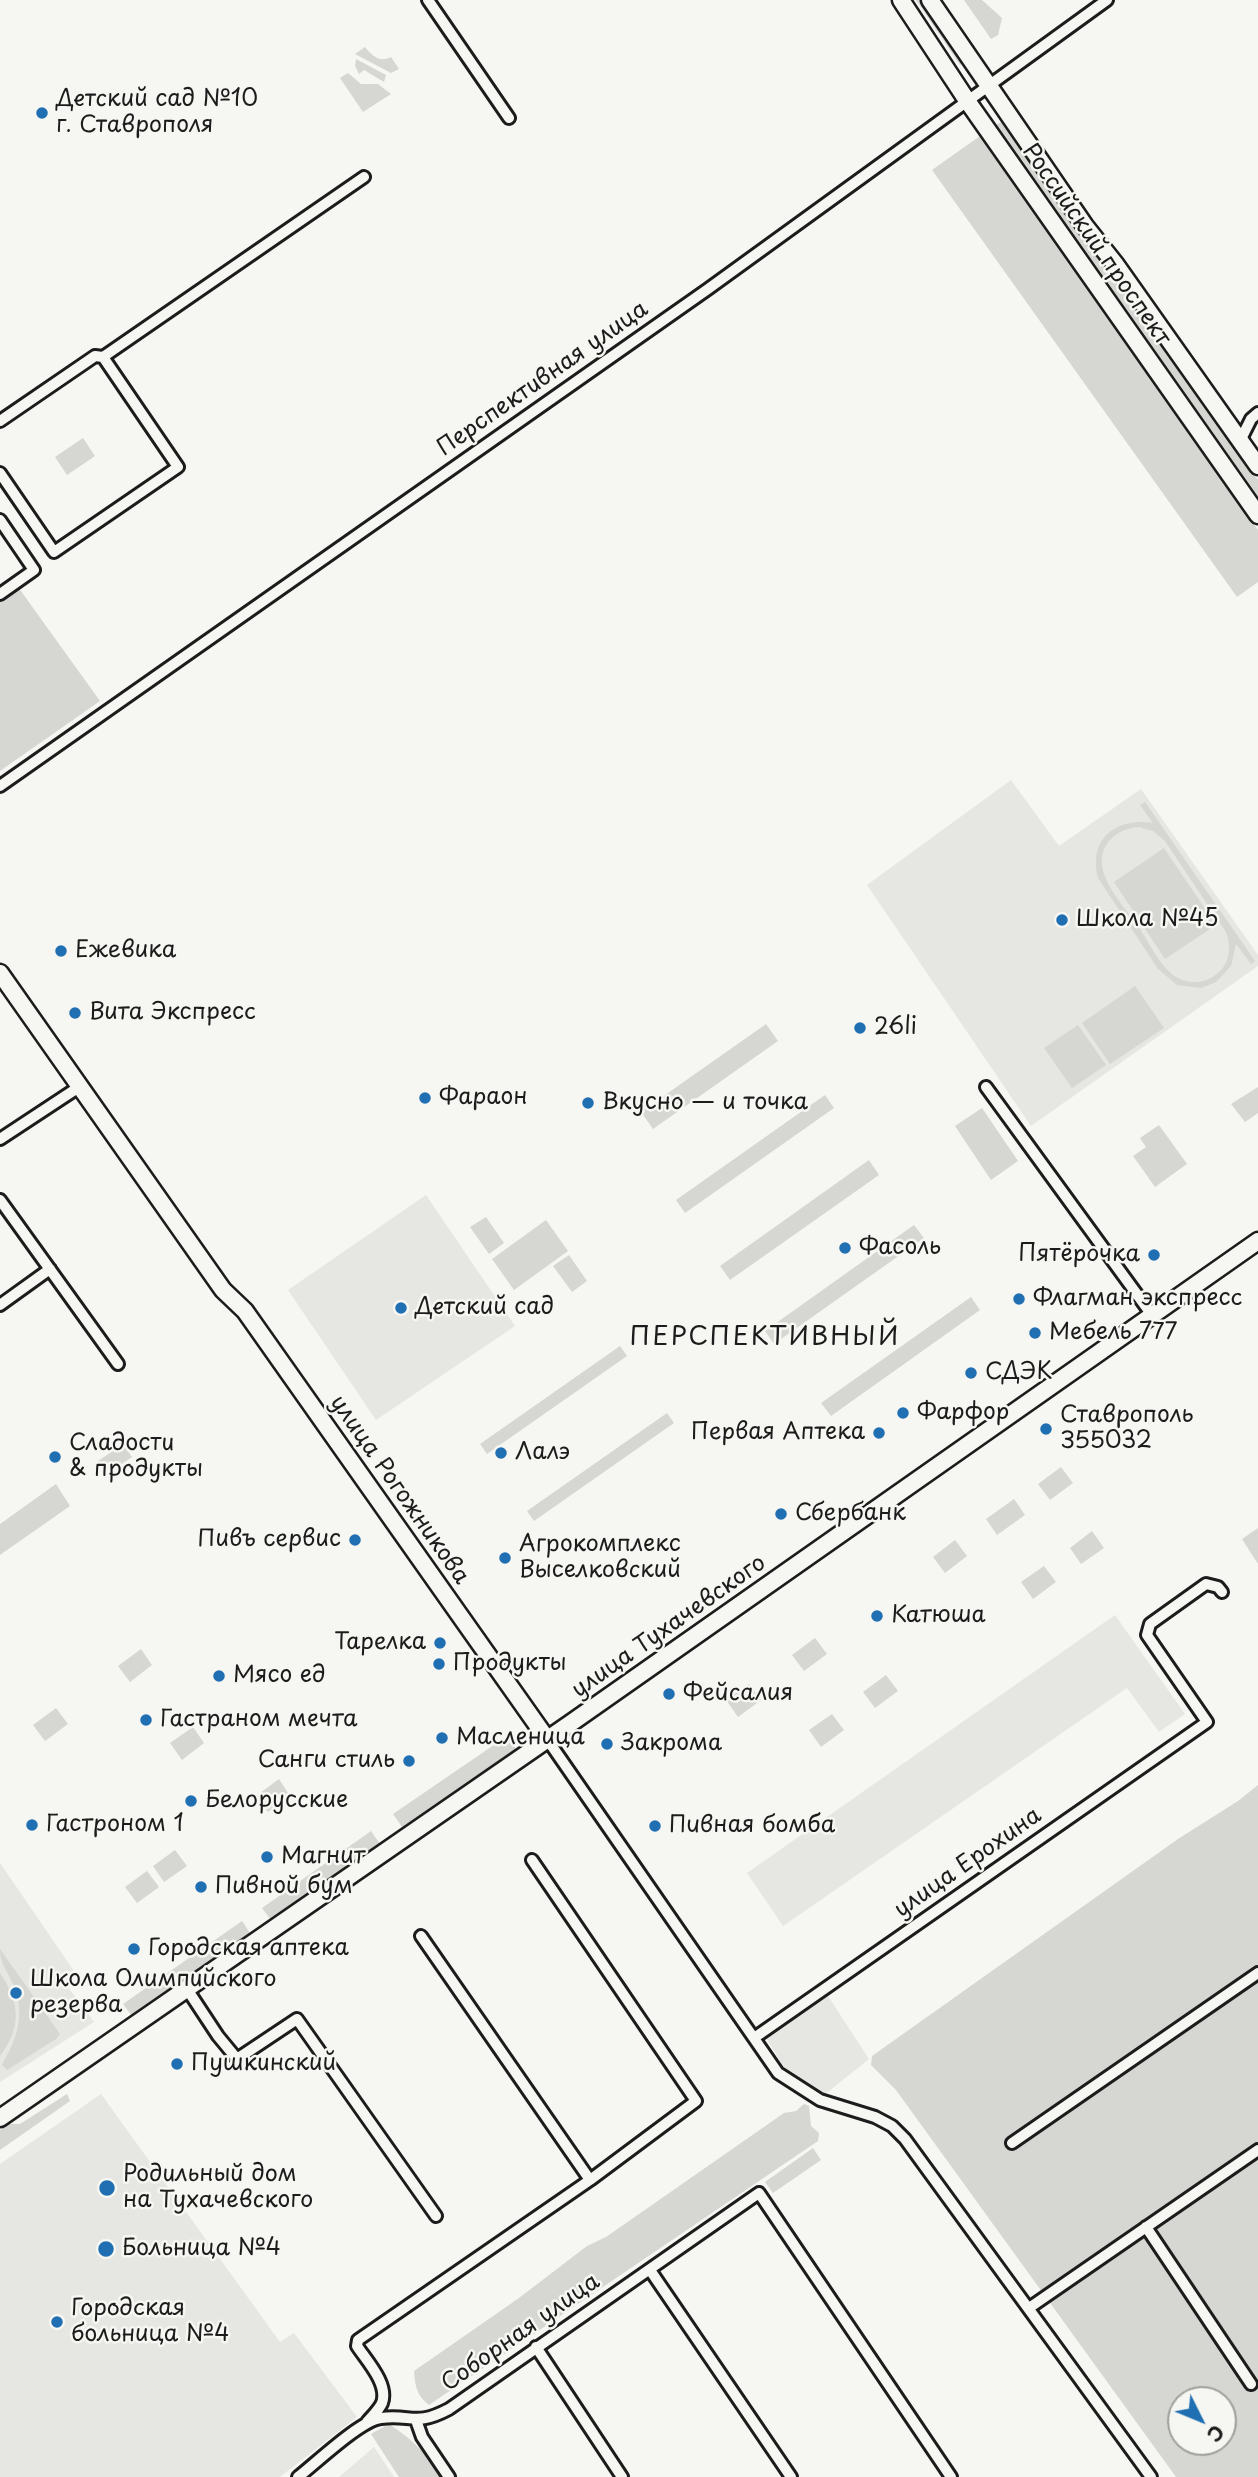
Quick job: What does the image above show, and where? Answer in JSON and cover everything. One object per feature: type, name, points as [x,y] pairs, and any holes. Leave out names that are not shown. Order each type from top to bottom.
[{"type":"main road","name":"Российский проспект","points":[[901,0],[968,102],[1258,515]]},
{"type":"main road","name":"Российский проспект","points":[[930,0],[1085,226],[1116,265],[1258,466]]},
{"type":"main road","name":"улица Рогожникова","points":[[0,973],[223,1290],[245,1311],[547,1739]]},
{"type":"main road","name":"улица Тухачевского","points":[[0,2118],[1258,1241]]},
{"type":"street","points":[[428,0],[509,118]]},
{"type":"street","name":"Перспективная улица","points":[[0,786],[708,289],[1107,0]]},
{"type":"street","points":[[0,421],[95,356],[103,357],[364,177]]},
{"type":"street","points":[[0,473],[54,552],[178,467],[103,357]]},
{"type":"street","points":[[1240,441],[1251,419],[1258,413]]},
{"type":"street","points":[[0,520],[34,570],[0,594]]},
{"type":"street","points":[[0,1139],[79,1087]]},
{"type":"street","points":[[986,1087],[1152,1315]]},
{"type":"street","points":[[0,1200],[118,1364]]},
{"type":"street","points":[[0,1305],[50,1269]]},
{"type":"street","name":"улица Ерохина","points":[[754,2038],[1207,1722],[1147,1635],[1150,1624],[1206,1584],[1218,1587],[1222,1592]]},
{"type":"street","name":"улица Рогожникова","points":[[547,1739],[778,2073],[820,2100],[875,2117],[892,2126],[905,2139],[1151,2477]]},
{"type":"street","points":[[298,2477],[367,2422],[379,2409],[383,2395],[379,2379],[357,2346],[358,2340],[590,2180],[696,2101],[532,1860]]},
{"type":"street","points":[[421,1936],[590,2180]]},
{"type":"street","points":[[1012,2143],[1258,1973]]},
{"type":"street","points":[[187,1989],[237,2059],[297,2019],[436,2216]]},
{"type":"street","points":[[1029,2308],[1258,2150]]},
{"type":"street","name":"Соборная улица","points":[[367,2422],[382,2417],[416,2420],[431,2418],[449,2409],[759,2193],[951,2477]]},
{"type":"street","points":[[1146,2227],[1251,2384]]},
{"type":"street","points":[[650,2270],[791,2477]]},
{"type":"street","points":[[536,2347],[622,2477]]},
{"type":"street","points":[[416,2420],[422,2437],[449,2477]]},
{"type":"shaded area","points":[[916,0],[922,0],[964,62],[960,65]]},
{"type":"shaded area","points":[[964,0],[982,0],[1002,18],[998,35],[991,39]]},
{"type":"shaded area","points":[[365,47],[376,58],[391,57],[399,69],[391,73],[355,54]]},
{"type":"shaded area","points":[[356,59],[386,75],[384,82],[364,70],[359,74],[355,66]]},
{"type":"shaded area","points":[[348,73],[361,84],[378,84],[391,94],[363,112],[340,78]]},
{"type":"shaded area","points":[[1001,122],[1077,233],[1109,269],[1258,480],[1258,498],[996,125]]},
{"type":"shaded area","points":[[980,136],[1258,530],[1258,582],[1237,597],[932,170]]},
{"type":"shaded area","points":[[83,438],[95,456],[67,475],[55,457]]},
{"type":"shaded area","points":[[18,587],[100,701],[0,771],[0,600]]},
{"type":"shaded area","name":"Школа №45","points":[[1011,780],[1059,846],[1141,789],[1258,955],[1258,966],[1031,1126],[867,885]]},
{"type":"shaded area","points":[[1145,802],[1255,961],[1251,964],[1236,944],[1231,966],[1216,982],[1201,988],[1177,985],[1158,969],[1098,878],[1096,864],[1101,842],[1117,827],[1140,822],[1153,823],[1140,805]],"holes":[[[1135,827],[1153,831],[1165,841],[1226,932],[1229,942],[1226,963],[1219,972],[1206,980],[1185,981],[1168,970],[1117,898],[1104,874],[1103,851],[1113,837],[1123,830]]]},
{"type":"shaded area","points":[[1164,848],[1216,925],[1165,959],[1114,882]]},
{"type":"shaded area","points":[[1135,986],[1164,1028],[1110,1064],[1082,1023]]},
{"type":"shaded area","points":[[766,1024],[778,1041],[653,1129],[641,1112]]},
{"type":"shaded area","points":[[1078,1025],[1106,1065],[1072,1088],[1044,1048]]},
{"type":"shaded area","points":[[1258,1087],[1258,1113],[1245,1122],[1231,1104]]},
{"type":"shaded area","points":[[825,1095],[834,1108],[685,1213],[676,1200]]},
{"type":"shaded area","points":[[982,1108],[1018,1161],[991,1180],[955,1126]]},
{"type":"shaded area","points":[[1159,1125],[1187,1164],[1155,1187],[1133,1156],[1146,1147],[1140,1138]]},
{"type":"shaded area","points":[[869,1160],[879,1175],[730,1280],[720,1266]]},
{"type":"shaded area","name":"Детский сад","points":[[426,1195],[515,1326],[376,1420],[288,1290]]},
{"type":"shaded area","points":[[486,1217],[504,1243],[489,1254],[470,1227]]},
{"type":"shaded area","points":[[546,1220],[568,1251],[514,1290],[492,1259]]},
{"type":"shaded area","points":[[914,1225],[924,1238],[774,1344],[765,1331]]},
{"type":"shaded area","points":[[569,1255],[587,1281],[572,1292],[553,1266]]},
{"type":"shaded area","points":[[971,1297],[980,1310],[831,1416],[821,1403]]},
{"type":"shaded area","points":[[620,1346],[627,1356],[487,1454],[480,1444]]},
{"type":"shaded area","points":[[667,1413],[674,1423],[534,1521],[527,1511]]},
{"type":"shaded area","points":[[123,1444],[132,1457],[107,1474],[98,1461]]},
{"type":"shaded area","points":[[1061,1467],[1073,1483],[1050,1500],[1038,1484]]},
{"type":"shaded area","points":[[56,1484],[70,1506],[0,1555],[0,1524]]},
{"type":"shaded area","points":[[1014,1499],[1025,1515],[997,1535],[986,1519]]},
{"type":"shaded area","points":[[1258,1528],[1258,1564],[1242,1539]]},
{"type":"shaded area","points":[[1092,1531],[1104,1548],[1081,1564],[1070,1548]]},
{"type":"shaded area","points":[[955,1540],[967,1556],[945,1573],[933,1557]]},
{"type":"shaded area","points":[[1044,1566],[1056,1582],[1033,1599],[1021,1582]]},
{"type":"shaded area","points":[[1115,1615],[1185,1714],[1159,1732],[1127,1688],[783,1926],[747,1873]]},
{"type":"shaded area","points":[[815,1638],[827,1654],[804,1671],[792,1655]]},
{"type":"shaded area","points":[[141,1649],[152,1665],[130,1682],[118,1666]]},
{"type":"shaded area","points":[[886,1675],[898,1691],[875,1708],[863,1692]]},
{"type":"shaded area","points":[[749,1684],[761,1700],[738,1717],[726,1700]]},
{"type":"shaded area","points":[[56,1708],[68,1724],[45,1741],[33,1725]]},
{"type":"shaded area","points":[[832,1714],[844,1730],[821,1747],[809,1730]]},
{"type":"shaded area","points":[[193,1727],[204,1743],[182,1760],[170,1743]]},
{"type":"shaded area","points":[[507,1736],[516,1749],[402,1827],[393,1814]]},
{"type":"shaded area","points":[[279,1779],[290,1796],[268,1812],[256,1796]]},
{"type":"shaded area","points":[[1258,1785],[1258,2477],[1176,2477],[896,2090],[871,2065],[872,2056]]},
{"type":"shaded area","points":[[371,1831],[380,1844],[271,1920],[262,1908]]},
{"type":"shaded area","points":[[175,1850],[187,1866],[164,1882],[153,1866]]},
{"type":"shaded area","points":[[0,1863],[76,1974],[65,1983],[94,2022],[0,2082]]},
{"type":"shaded area","points":[[147,1871],[159,1887],[137,1903],[125,1887]]},
{"type":"shaded area","points":[[242,1921],[250,1933],[132,2016],[123,2004]]},
{"type":"shaded area","points":[[0,1949],[60,2034],[7,2070],[2,2065],[13,2043],[19,2013],[16,1992],[2,1962]]},
{"type":"shaded area","points":[[0,1973],[12,1995],[16,2015],[12,2035],[0,2056]]},
{"type":"shaded area","points":[[826,1993],[869,2059],[824,2095],[801,2084],[782,2064],[765,2036]]},
{"type":"shaded area","points":[[67,2094],[70,2101],[0,2150],[0,2130],[9,2124],[20,2124]]},
{"type":"shaded area","name":"Больница №4","points":[[101,2094],[280,2342],[294,2333],[357,2417],[280,2477],[0,2477],[0,2164]]},
{"type":"shaded area","points":[[804,2104],[809,2106],[811,2126],[819,2133],[818,2141],[429,2405],[422,2398],[416,2386],[414,2371],[519,2298],[587,2246],[606,2237],[784,2113],[796,2111]]},
{"type":"shaded area","points":[[813,2148],[821,2160],[773,2193],[765,2182]]},
{"type":"shaded area","points":[[389,2424],[419,2448],[443,2477],[399,2477],[371,2434]]},
{"type":"shaded area","points":[[374,2447],[394,2477],[339,2477]]},
{"type":"place","name":"Детский сад №10 г. Ставрополя","points":[[42,113]]},
{"type":"place","name":"Школа №45","points":[[1062,920]]},
{"type":"place","name":"Ежевика","points":[[61,951]]},
{"type":"place","name":"Вита Экспресс","points":[[75,1013]]},
{"type":"place","name":"26li","points":[[860,1028]]},
{"type":"place","name":"Фараон","points":[[425,1098]]},
{"type":"place","name":"Вкусно — и точка","points":[[588,1103]]},
{"type":"place","name":"Фасоль","points":[[845,1248]]},
{"type":"place","name":"Пятёрочка","points":[[1154,1255]]},
{"type":"place","name":"Флагман экспресс","points":[[1019,1299]]},
{"type":"place","name":"Детский сад","points":[[401,1308]]},
{"type":"place","name":"Мебель 777","points":[[1035,1333]]},
{"type":"place","name":"СДЭК","points":[[971,1373]]},
{"type":"place","name":"Фарфор","points":[[903,1413]]},
{"type":"place","name":"Ставрополь 355032","points":[[1046,1429]]},
{"type":"place","name":"Первая Аптека","points":[[879,1433]]},
{"type":"place","name":"Лалэ","points":[[501,1453]]},
{"type":"place","name":"Сладости & продукты","points":[[55,1457]]},
{"type":"place","name":"Сбербанк","points":[[781,1514]]},
{"type":"place","name":"Пивъ сервис","points":[[355,1540]]},
{"type":"place","name":"Агрокомплекс Выселковский","points":[[505,1558]]},
{"type":"place","name":"Катюша","points":[[877,1616]]},
{"type":"place","name":"Тарелка","points":[[440,1643]]},
{"type":"place","name":"Продукты","points":[[439,1664]]},
{"type":"place","name":"Мясо ед","points":[[219,1676]]},
{"type":"place","name":"Фейсалия","points":[[669,1694]]},
{"type":"place","name":"Гастраном мечта","points":[[146,1720]]},
{"type":"place","name":"Масленица","points":[[442,1738]]},
{"type":"place","name":"Закрома","points":[[607,1744]]},
{"type":"place","name":"Санги стиль","points":[[409,1761]]},
{"type":"place","name":"Белорусские","points":[[191,1801]]},
{"type":"place","name":"Гастроном 1","points":[[32,1825]]},
{"type":"place","name":"Пивная бомба","points":[[655,1826]]},
{"type":"place","name":"Магнит","points":[[267,1857]]},
{"type":"place","name":"Пивной бум","points":[[201,1887]]},
{"type":"place","name":"Городская аптека","points":[[134,1949]]},
{"type":"place","name":"Школа Олимпийского резерва","points":[[16,1993]]},
{"type":"place","name":"Пушкинский","points":[[177,2064]]},
{"type":"place","name":"Родильный дом на Тухачевского","points":[[107,2188]]},
{"type":"place","name":"Больница №4","points":[[106,2249]]},
{"type":"place","name":"Городская больница №4","points":[[57,2322]]},
{"type":"district","name":"ПЕРСПЕКТИВНЫЙ","points":[[765,1338]]}]
